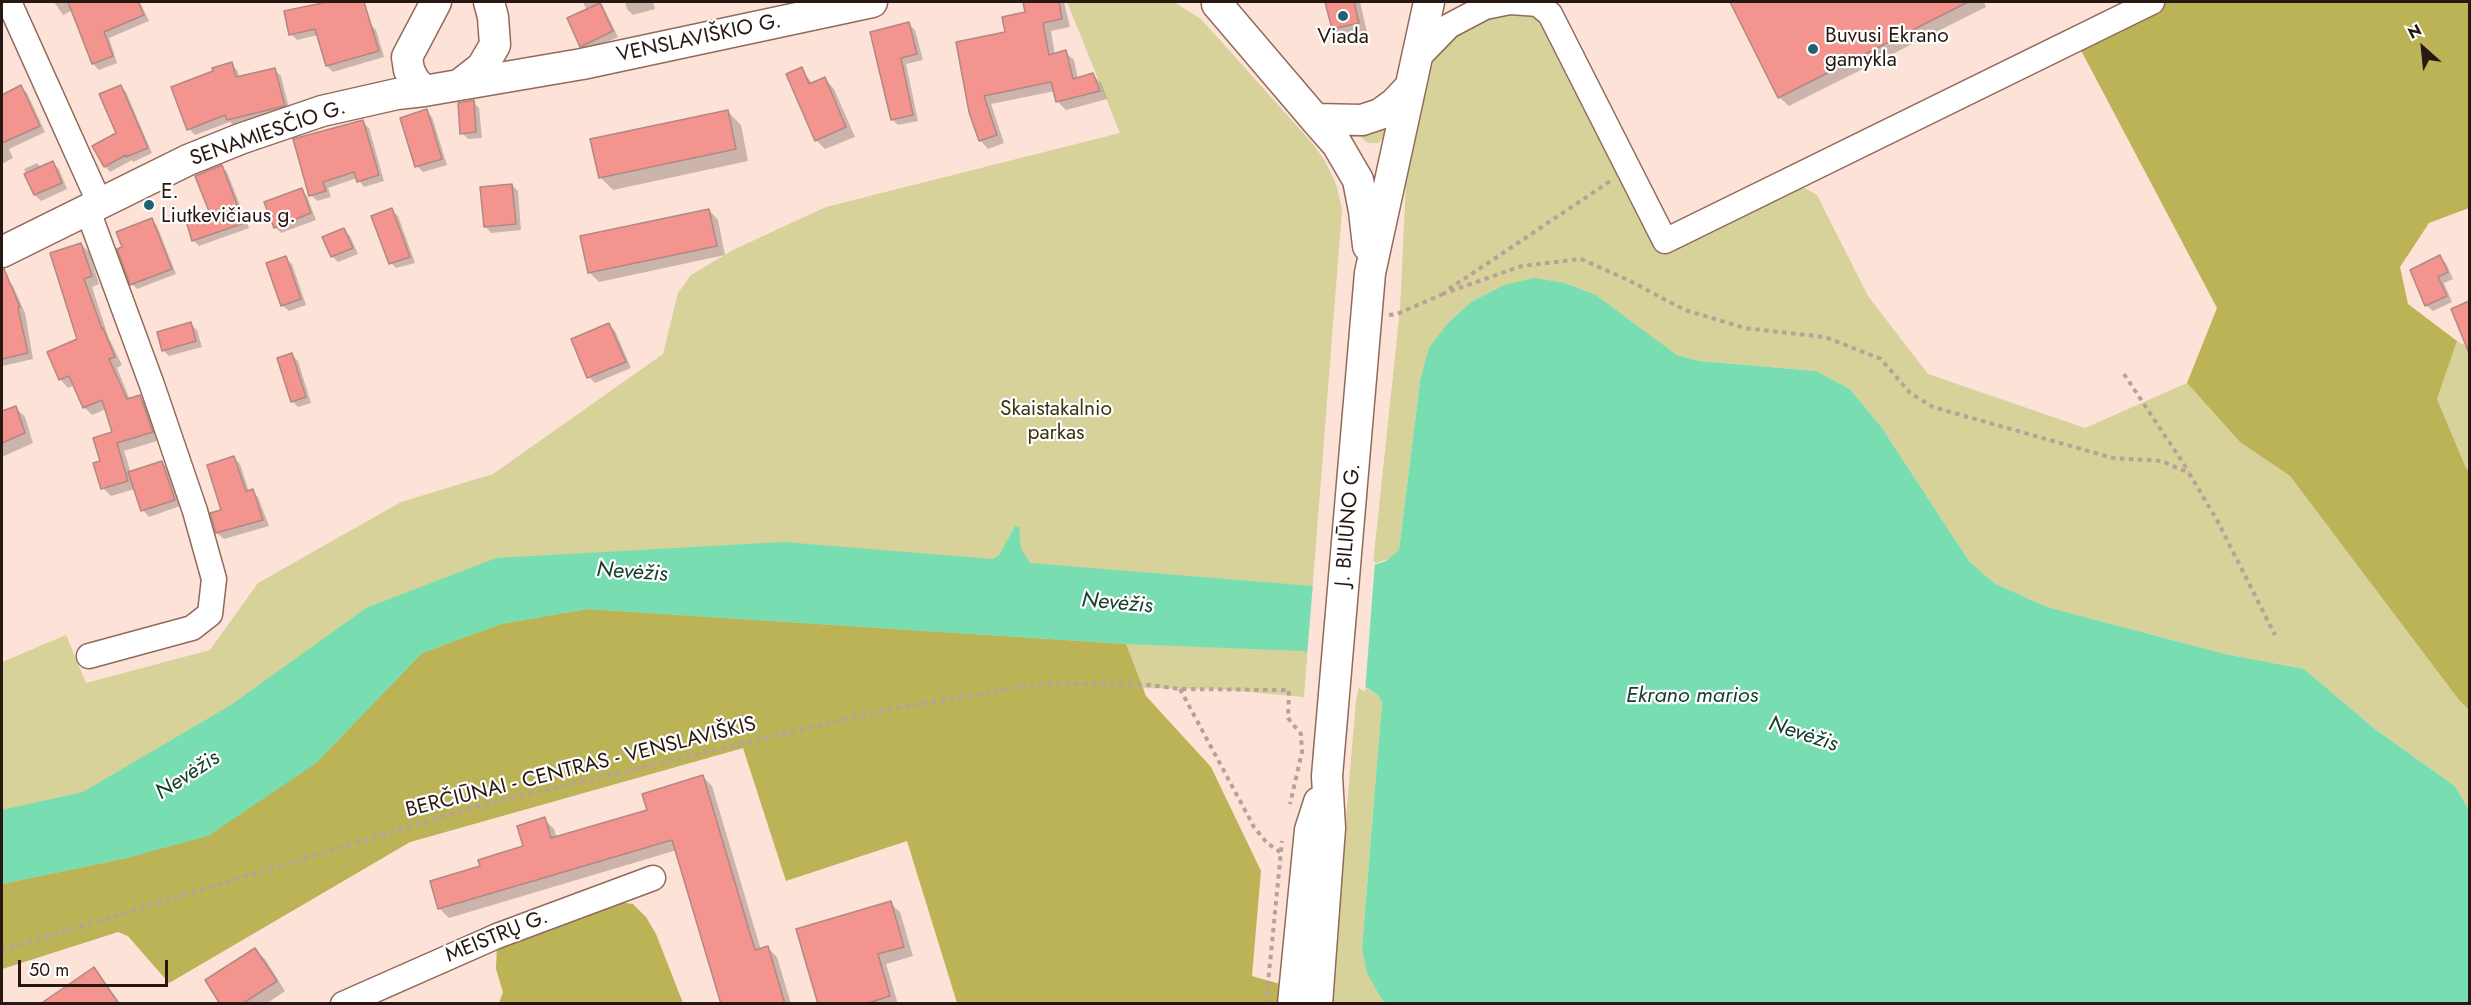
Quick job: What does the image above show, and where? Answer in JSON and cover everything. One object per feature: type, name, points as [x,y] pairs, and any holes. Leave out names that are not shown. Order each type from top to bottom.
[{"type":"main road","name":"SENAMIESČIO G.","points":[[374,99],[407,57],[436,2]]},
{"type":"main road","points":[[489,2],[493,17],[495,45],[504,57],[525,72]]},
{"type":"main road","name":"VENSLAVIŠKIO G.","points":[[459,85],[582,64],[872,2]]},
{"type":"main road","name":"J. BILIŪNO G.","points":[[1215,2],[1337,144],[1358,180],[1371,273]]},
{"type":"main road","name":"J. BILIŪNO G.","points":[[1317,1004],[1330,828],[1327,776],[1371,273],[1430,2]]},
{"type":"main road","points":[[459,85],[482,67],[495,45]]},
{"type":"main road","points":[[407,57],[409,70],[424,91]]},
{"type":"main road","points":[[1315,119],[1362,120],[1380,114],[1395,103],[1413,74]]},
{"type":"main road","name":"SENAMIESČIO G.","points":[[2,252],[188,160],[240,139],[322,111],[374,99],[459,85]]},
{"type":"main road","name":"J. BILIŪNO G.","points":[[1293,1004],[1310,831],[1327,776]]},
{"type":"street","points":[[9,2],[94,207],[195,511],[214,579],[210,614],[192,628],[89,656]]},
{"type":"street","points":[[1413,74],[1449,26],[1485,7],[1510,2],[1537,3],[1550,14],[1665,241],[2152,2]]},
{"type":"street","name":"MEISTRŲ G.","points":[[343,1004],[496,936],[653,878]]},
{"type":"path","points":[[1442,294],[1629,170]]},
{"type":"path","points":[[1367,316],[1397,314],[1442,294],[1522,266],[1581,259],[1628,280],[1685,310],[1745,328],[1825,337],[1881,359],[1910,393],[1933,407],[2113,458],[2162,461],[2189,473]]},
{"type":"path","points":[[2124,374],[2217,520],[2275,635]]},
{"type":"path","name":"BERČIŪNAI - CENTRAS - VENSLAVIŠKIS","points":[[2,950],[478,806],[885,710],[1045,683],[1150,685],[1180,689],[1289,690],[1288,718],[1301,734],[1302,752],[1289,807]]},
{"type":"path","points":[[1180,689],[1254,826],[1267,843],[1280,852]]},
{"type":"path","points":[[1266,1004],[1284,830]]},
{"type":"green space","name":"Skaistakalnio parkas","points":[[1067,2],[1174,2],[1201,19],[1313,144],[1325,161],[1336,184],[1342,209],[1304,697],[1216,689],[1131,688],[743,748],[410,842],[169,983],[128,936],[118,932],[2,969],[2,662],[66,635],[86,683],[210,650],[258,583],[401,502],[493,474],[663,354],[678,293],[691,275],[733,250],[826,207],[1120,133]]},
{"type":"green space","points":[[1519,11],[1542,21],[1662,254],[1801,186],[1817,195],[1868,296],[1928,374],[2085,428],[2187,383],[2240,442],[2290,476],[2459,700],[2469,710],[2469,810],[2455,786],[2375,729],[2304,669],[2225,654],[2047,607],[1994,583],[1969,561],[1882,428],[1850,389],[1816,371],[1699,361],[1677,355],[1596,295],[1565,283],[1504,285],[1471,302],[1448,323],[1420,381],[1399,550],[1394,557],[1373,564],[1400,309],[1406,182],[1416,127],[1433,63],[1441,47],[1480,16]]},
{"type":"green space","points":[[1392,114],[1382,139],[1378,143],[1368,143],[1348,127]]},
{"type":"green space","points":[[2457,341],[2469,348],[2469,470],[2466,468],[2437,399]]},
{"type":"green space","points":[[1359,685],[1377,694],[1382,702],[1362,948],[1382,1000],[1387,1003],[1330,1004],[1356,701]]},
{"type":"shaded area","points":[[2152,2],[2469,2],[2469,208],[2429,223],[2400,267],[2408,304],[2457,341],[2437,399],[2466,468],[2469,470],[2469,710],[2459,700],[2290,476],[2240,442],[2187,383],[2217,308],[2075,39]]},
{"type":"shaded area","points":[[587,609],[1126,644],[1146,696],[1211,767],[1261,871],[1252,976],[1280,984],[1278,1003],[957,1003],[907,841],[786,881],[743,748],[410,842],[169,983],[128,936],[118,932],[2,969],[2,884],[127,858],[315,764],[422,653],[501,624]]},
{"type":"shaded area","points":[[611,901],[633,904],[646,917],[656,934],[683,1003],[499,1003],[503,992],[496,969],[497,944]]},
{"type":"water","name":"Ekrano marios","points":[[1534,278],[1565,283],[1596,295],[1677,355],[1699,361],[1816,371],[1850,389],[1882,428],[1969,561],[1994,583],[2047,607],[2225,654],[2304,669],[2375,729],[2455,786],[2469,810],[2469,1003],[1387,1003],[1382,1000],[1367,973],[1362,948],[1382,702],[1377,694],[1304,651],[1126,644],[587,609],[501,624],[422,653],[315,764],[208,836],[127,858],[2,884],[2,810],[83,792],[231,705],[366,608],[496,558],[783,542],[993,559],[1000,554],[1015,526],[1019,527],[1021,549],[1030,563],[1312,586],[1386,561],[1399,550],[1420,381],[1429,348],[1448,323],[1471,302],[1504,285]]},
{"type":"pier","points":[[1375,561],[1365,692],[1307,656],[1313,583]]},
{"type":"building","points":[[68,2],[138,2],[144,15],[104,32],[113,56],[92,64]]},
{"type":"building","points":[[327,2],[364,2],[379,51],[326,66],[315,29],[289,35],[284,11]]},
{"type":"building","points":[[1023,2],[1059,2],[1062,19],[1043,23],[1049,55],[1066,50],[1073,79],[1093,73],[1100,91],[1056,102],[1051,82],[984,96],[997,135],[979,141],[969,112],[956,42],[1005,32],[1002,17],[1025,12]]},
{"type":"building","name":"Viada","points":[[1325,2],[1354,2],[1359,23],[1332,29]]},
{"type":"building","name":"Buvusi Ekrano gamykla","points":[[1730,2],[1968,2],[1778,98]]},
{"type":"building","points":[[600,3],[613,31],[580,47],[567,18]]},
{"type":"building","points":[[909,22],[917,54],[901,58],[913,115],[891,120],[870,32]]},
{"type":"building","points":[[232,62],[236,77],[275,68],[285,106],[227,120],[225,115],[187,130],[171,87],[213,71],[212,68]]},
{"type":"building","points":[[802,67],[809,84],[825,77],[846,127],[815,141],[786,74]]},
{"type":"building","points":[[21,85],[40,126],[2,143],[2,95]]},
{"type":"building","points":[[121,85],[148,148],[126,157],[126,155],[104,167],[92,146],[116,133],[99,94]]},
{"type":"building","points":[[474,100],[476,132],[460,134],[458,103]]},
{"type":"building","points":[[427,109],[442,159],[415,167],[400,118]]},
{"type":"building","points":[[728,110],[736,149],[599,178],[590,139]]},
{"type":"building","points":[[363,120],[379,175],[357,182],[354,172],[323,182],[326,191],[309,196],[293,139]]},
{"type":"building","points":[[53,161],[62,183],[34,195],[24,174]]},
{"type":"building","points":[[222,165],[244,223],[192,241],[186,221],[210,214],[195,176]]},
{"type":"building","points":[[512,184],[516,224],[484,227],[480,187]]},
{"type":"building","points":[[302,188],[311,213],[274,228],[264,202]]},
{"type":"building","points":[[392,208],[410,257],[389,264],[371,216]]},
{"type":"building","points":[[709,209],[717,246],[588,273],[580,236]]},
{"type":"building","points":[[152,218],[172,269],[130,285],[117,249],[122,247],[116,232]]},
{"type":"building","points":[[344,228],[353,248],[331,257],[322,237]]},
{"type":"building","points":[[81,243],[92,276],[84,279],[115,357],[109,359],[127,399],[140,395],[153,432],[117,443],[128,481],[101,489],[93,463],[100,461],[93,438],[112,432],[102,400],[83,408],[69,376],[59,380],[47,352],[77,339],[50,253]]},
{"type":"building","points":[[2440,255],[2448,272],[2438,277],[2447,296],[2425,306],[2410,270]]},
{"type":"building","points":[[286,256],[301,299],[281,306],[266,263]]},
{"type":"building","points":[[2,269],[4,269],[20,307],[18,308],[28,353],[2,359]]},
{"type":"building","points":[[2469,301],[2469,353],[2451,309]]},
{"type":"building","points":[[191,322],[196,341],[162,351],[157,332]]},
{"type":"building","points":[[609,323],[626,362],[587,378],[571,339]]},
{"type":"building","points":[[292,353],[306,397],[291,402],[277,358]]},
{"type":"building","points":[[16,406],[25,433],[2,443],[2,411]]},
{"type":"building","points":[[234,456],[246,491],[253,489],[263,520],[216,533],[210,513],[221,510],[207,465]]},
{"type":"building","points":[[162,461],[175,500],[141,511],[128,472]]},
{"type":"building","points":[[703,775],[755,950],[768,946],[785,1004],[721,1004],[672,840],[438,909],[430,881],[480,866],[478,860],[523,846],[517,826],[545,817],[551,838],[647,810],[642,794]]},
{"type":"building","points":[[891,901],[904,947],[878,954],[890,996],[865,1004],[818,1004],[796,929]]},
{"type":"building","points":[[255,948],[277,981],[242,1004],[220,1004],[205,980]]},
{"type":"building","points":[[94,967],[119,1004],[40,1004]]},
{"type":"place","name":"Viada","points":[[1343,16]]},
{"type":"place","name":"Buvusi Ekrano gamykla","points":[[1813,49]]},
{"type":"place","name":"E. Liutkevičiaus g.","points":[[149,205]]},
{"type":"water label","name":"Nevėžis","points":[[632,573]]},
{"type":"water label","name":"Nevėžis","points":[[1117,604]]},
{"type":"water label","name":"Nevėžis","points":[[1803,735]]},
{"type":"water label","name":"Nevėžis","points":[[188,776]]}]
